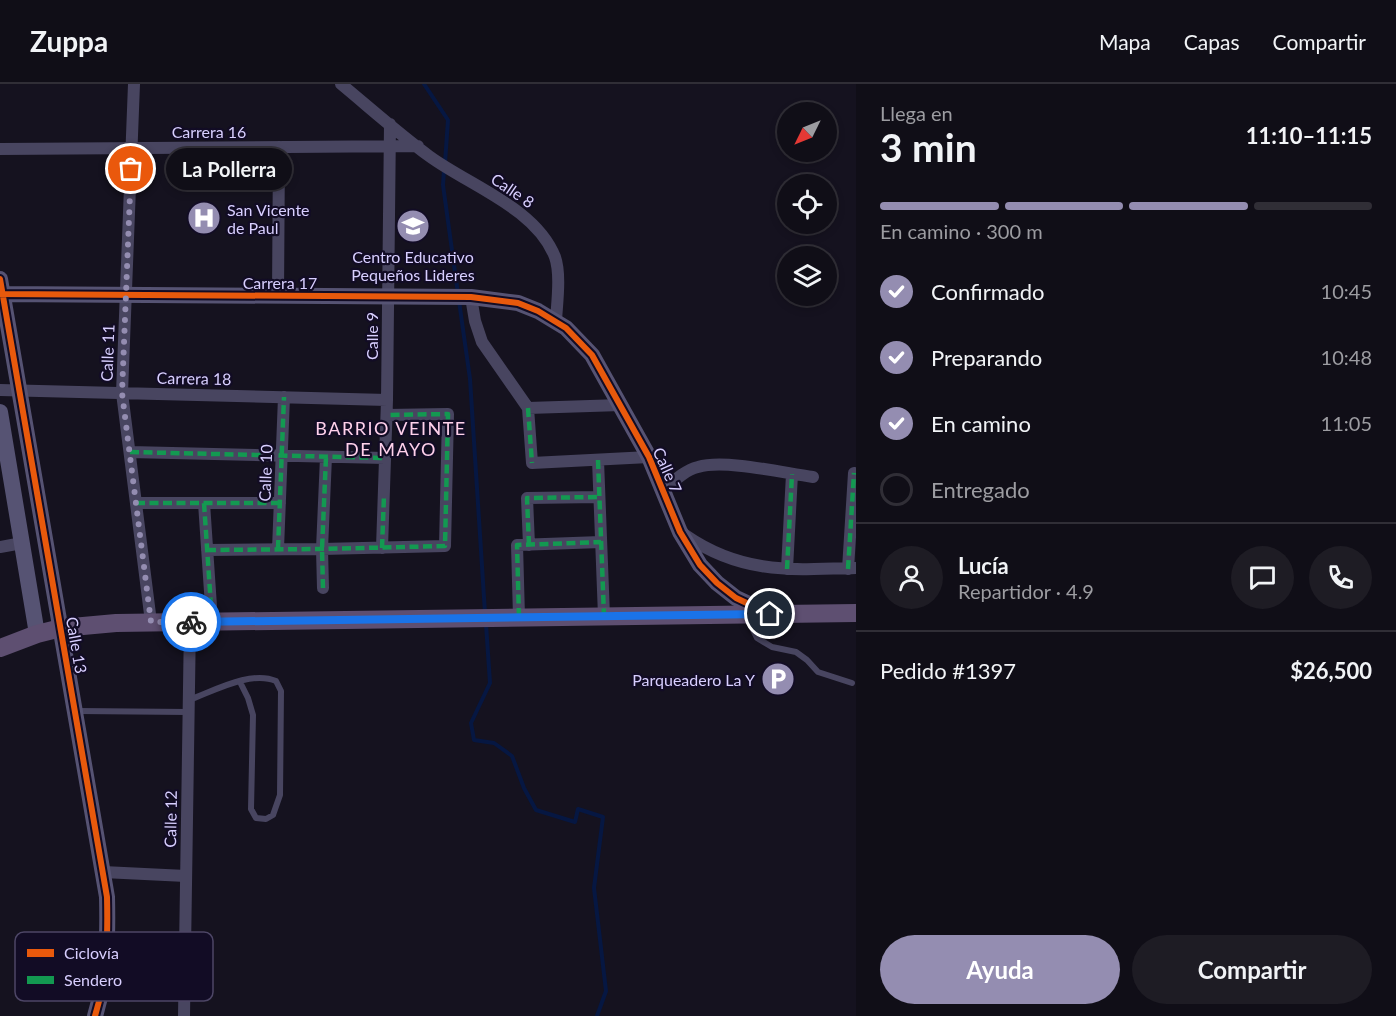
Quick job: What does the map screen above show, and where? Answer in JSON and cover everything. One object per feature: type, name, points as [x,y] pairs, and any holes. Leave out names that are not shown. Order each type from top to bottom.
[{"type":"main road","points":[[0,648],[61,628],[116,623],[856,613]]},
{"type":"street","name":"Calle 11","points":[[134,84],[122,393],[151,622]]},
{"type":"street","name":"Calle 8","points":[[341,84],[429,156],[525,216],[544,237],[556,259],[558,289],[556,321]]},
{"type":"street","name":"Calle 9","points":[[382,548],[387,414],[390,124]]},
{"type":"street","points":[[278,295],[279,147]]},
{"type":"street","name":"Carrera 16","points":[[0,148],[418,147]]},
{"type":"street","name":"Carrera 17","points":[[1,289],[125,294],[463,296],[518,303],[556,321]]},
{"type":"street","name":"Calle 13","points":[[1,289],[103,872],[107,897],[108,932]]},
{"type":"street","points":[[463,296],[482,342],[528,408],[532,463],[649,458]]},
{"type":"street","name":"Calle 7","points":[[556,321],[592,355],[649,458],[680,532],[700,565],[717,584],[736,598],[770,614]]},
{"type":"street","name":"Carrera 18","points":[[0,390],[387,400]]},
{"type":"street","name":"Calle 10","points":[[278,549],[284,397]]},
{"type":"street","points":[[528,408],[621,405]]},
{"type":"street","points":[[0,412],[6,480],[22,543],[37,634]]},
{"type":"street","points":[[207,550],[445,546],[448,414],[387,414]]},
{"type":"street","points":[[130,452],[385,458]]},
{"type":"street","points":[[324,588],[322,549],[326,457]]},
{"type":"street","points":[[598,460],[604,616]]},
{"type":"street","points":[[664,490],[696,467],[718,463],[813,477]]},
{"type":"street","points":[[680,532],[720,556],[742,564],[787,569],[852,569],[854,473]]},
{"type":"street","points":[[787,569],[792,474]]},
{"type":"street","points":[[519,617],[527,498],[599,498]]},
{"type":"street","points":[[136,503],[280,503]]},
{"type":"street","points":[[204,503],[212,621]]},
{"type":"street","points":[[523,545],[601,542]]},
{"type":"street","points":[[0,547],[22,543]]},
{"type":"street","name":"Calle 12","points":[[185,932],[190,622]]},
{"type":"street","points":[[103,872],[186,876]]},
{"type":"street","name":"Calle 13","points":[[95,1016],[99,1001]]},
{"type":"street","name":"Calle 12","points":[[184,1001],[184,1016]]},
{"type":"lane","points":[[745,615],[757,638],[772,647],[796,652],[818,672],[852,683]]},
{"type":"lane","points":[[75,711],[188,706],[240,682],[266,676],[276,681],[281,691],[280,795],[273,815],[266,819],[256,818],[250,809],[253,715],[249,698],[240,682]]},
{"type":"waterway","points":[[424,84],[448,120],[445,163]]},
{"type":"waterway","points":[[444,170],[443,185],[458,294]]},
{"type":"waterway","points":[[459,301],[470,379],[485,613]]},
{"type":"waterway","points":[[486,624],[490,683],[471,723],[474,740],[494,743],[512,756],[524,788],[536,810],[575,822],[578,809],[603,817],[594,888],[606,991],[597,1016]]},
{"type":"marked path","points":[[278,549],[284,397]]},
{"type":"marked path","points":[[528,408],[532,463]]},
{"type":"marked path","points":[[207,550],[445,546],[448,414],[387,415]]},
{"type":"marked path","points":[[130,452],[385,458]]},
{"type":"marked path","points":[[323,588],[322,549],[326,457]]},
{"type":"marked path","points":[[598,460],[604,616]]},
{"type":"marked path","points":[[848,569],[854,473]]},
{"type":"marked path","points":[[787,569],[792,474]]},
{"type":"marked path","points":[[382,548],[384,495]]},
{"type":"marked path","points":[[529,545],[527,498],[599,497]]},
{"type":"marked path","points":[[136,503],[280,503]]},
{"type":"marked path","points":[[204,503],[212,621]]},
{"type":"marked path","points":[[519,617],[517,545],[601,542]]},
{"type":"cycle path","points":[[0,279],[107,897],[107,932]]},
{"type":"cycle path","points":[[0,294],[471,297],[518,303],[538,311],[566,328],[592,355],[649,457],[680,532],[700,565],[736,598],[770,614]]},
{"type":"cycle path","points":[[95,1016],[99,1001]]},
{"type":"way so far","points":[[131,169],[122,393],[151,622],[191,622]]},
{"type":"place","name":"La Pollerra","points":[[131,169]]},
{"type":"place","name":"San Vicente de Paul","points":[[204,218]]},
{"type":"place","name":"Centro Educativo Pequeños Lideres","points":[[413,226]]},
{"type":"place","name":"Parqueadero La Y","points":[[778,679]]},
{"type":"district","name":"BARRIO VEINTE DE MAYO","points":[[391,438]]},
{"type":"route","points":[[191,622],[770,614]]}]
